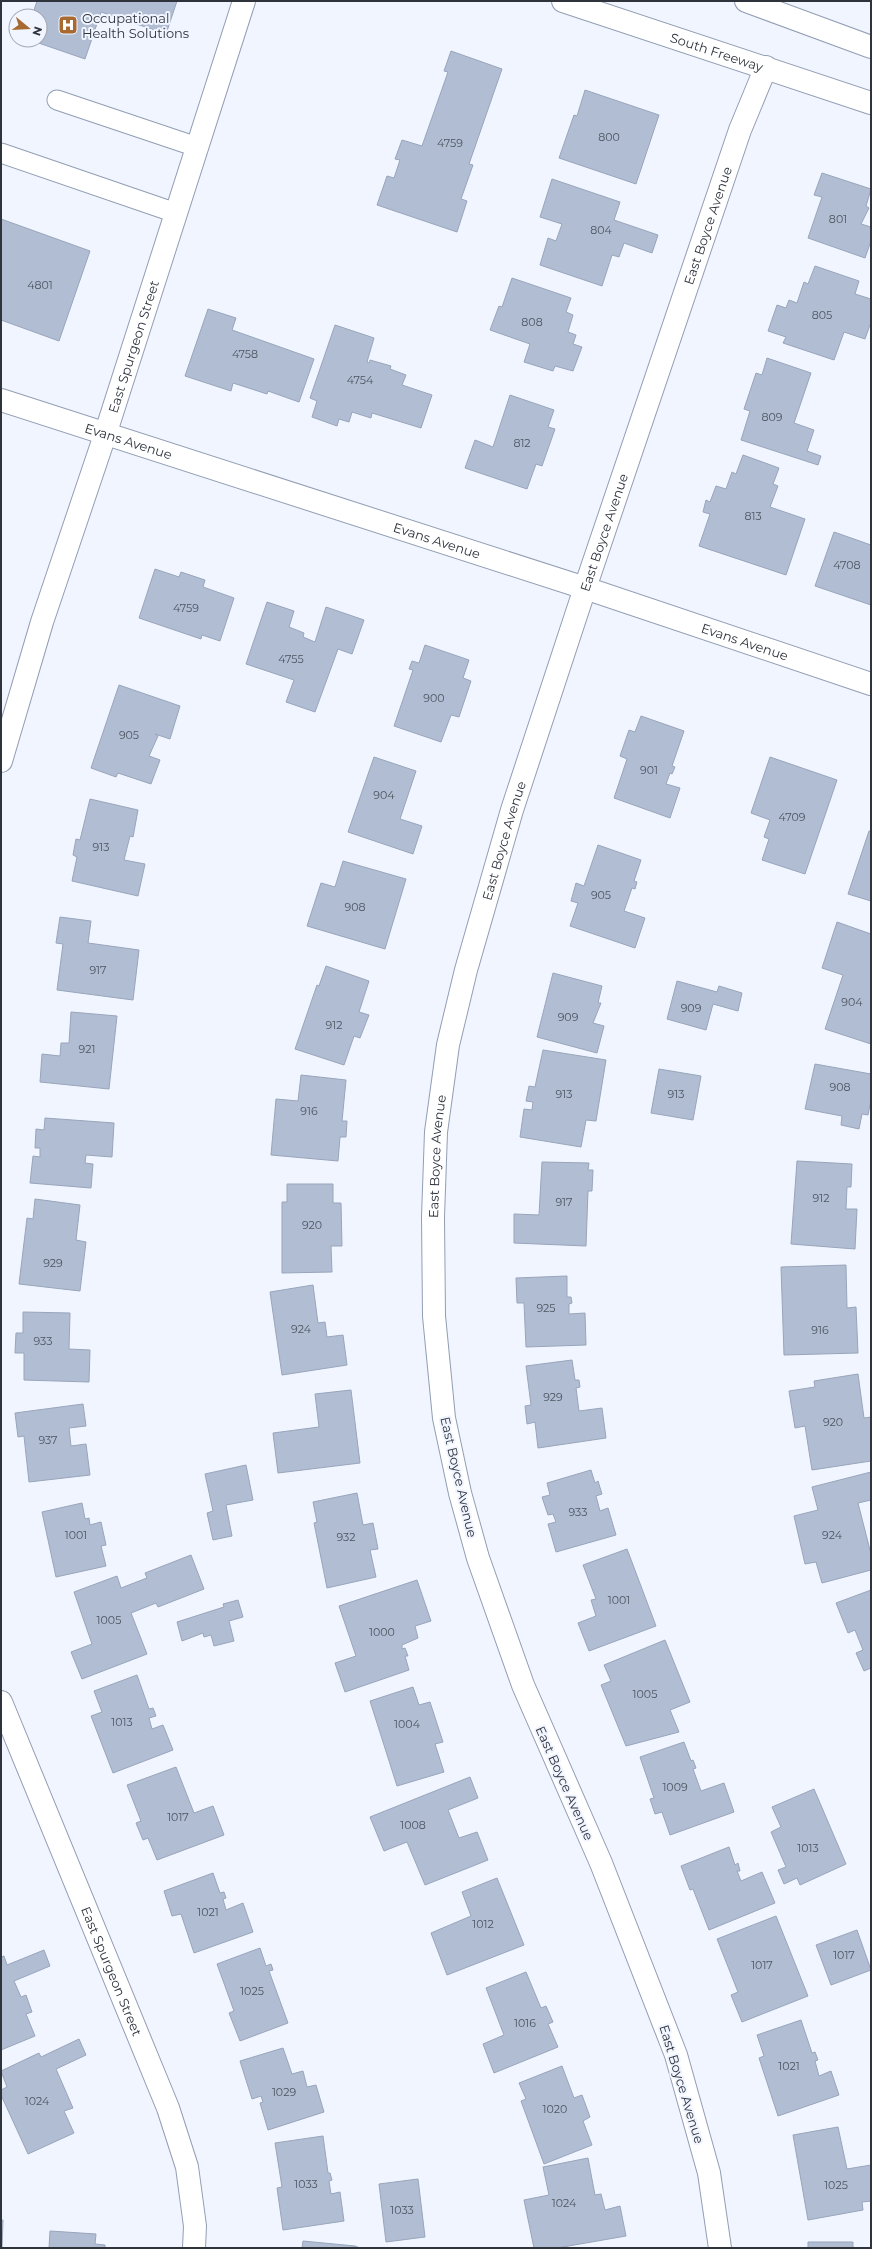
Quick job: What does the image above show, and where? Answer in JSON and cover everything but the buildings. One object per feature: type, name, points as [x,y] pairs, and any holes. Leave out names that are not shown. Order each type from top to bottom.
[{"type":"main road","name":"East Spurgeon Street","points":[[1,761],[42,622],[105,435],[244,1]]},
{"type":"main road","name":"South Freeway","points":[[563,1],[871,103]]},
{"type":"main road","points":[[746,1],[871,47]]},
{"type":"main road","name":"East Boyce Avenue","points":[[720,2248],[709,2173],[676,2055],[600,1863],[522,1685],[478,1558],[460,1493],[444,1418],[434,1316],[433,1216],[436,1132],[448,1045],[466,970],[512,810],[585,588],[740,130],[766,67]]},
{"type":"main road","name":"Evans Avenue","points":[[1,400],[105,435],[585,588],[871,684]]},
{"type":"main road","name":"East Spurgeon Street","points":[[1,1702],[168,2108],[187,2167],[195,2226],[194,2248]]},
{"type":"lane","points":[[57,100],[197,147]]},
{"type":"lane","points":[[1,153],[176,213]]},
{"type":"place","name":"Occupational Health Solutions","points":[[68,25]]}]
